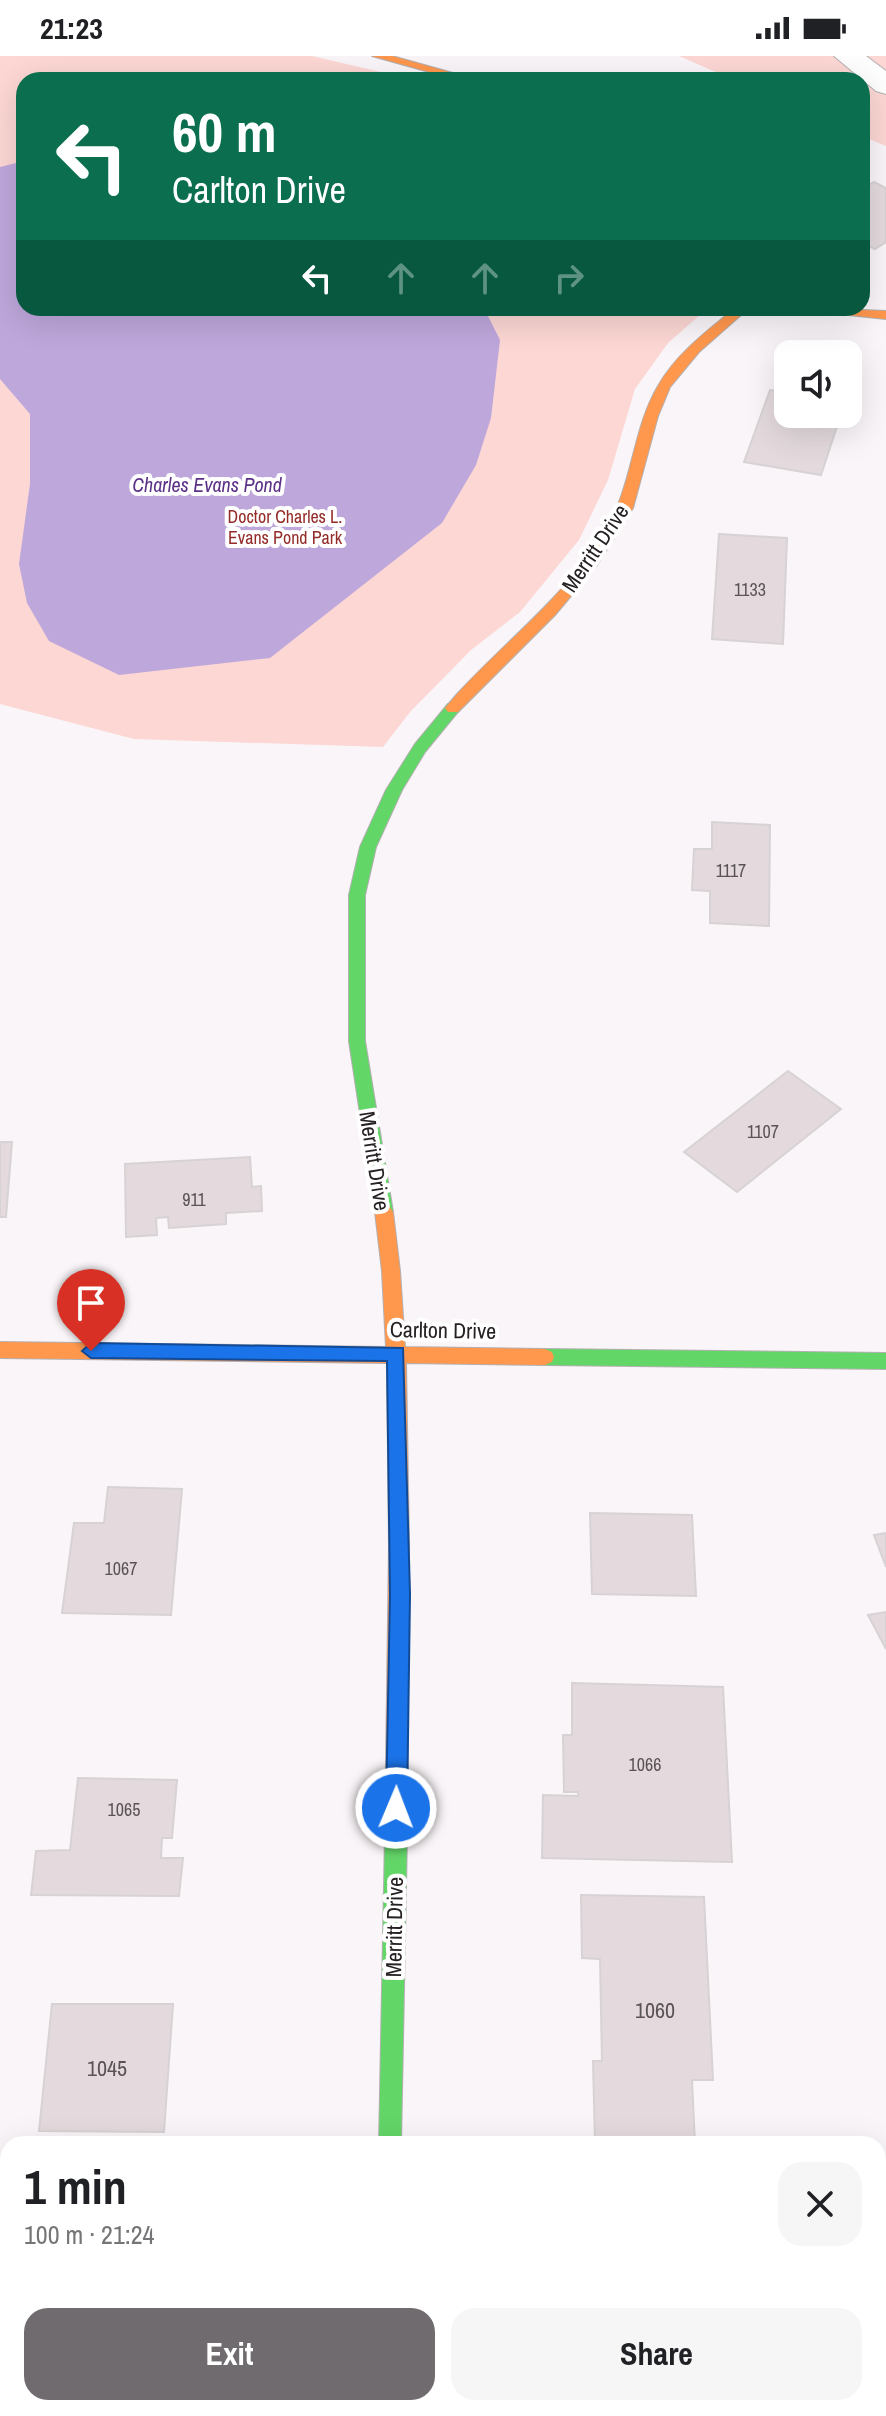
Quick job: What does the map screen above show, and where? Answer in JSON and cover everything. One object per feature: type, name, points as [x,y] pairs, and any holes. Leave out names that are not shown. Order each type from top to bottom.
[{"type":"street","points":[[378,56],[441,72]]},
{"type":"street","points":[[848,56],[869,72]]},
{"type":"street","points":[[870,73],[886,85]]},
{"type":"street","name":"Merritt Drive","points":[[390,2136],[400,1594],[394,1275],[357,1041],[357,895],[368,847],[394,790],[442,717],[480,675],[541,621],[584,571],[619,521],[636,483],[657,400],[672,375],[700,344],[733,316]]},
{"type":"street","name":"Carlton Drive","points":[[0,1350],[886,1361]]},
{"type":"green space","name":"Doctor Charles L. Evans Pond Park","points":[[0,56],[312,56],[381,72],[16,72],[16,316],[699,316],[668,343],[635,389],[608,480],[579,540],[520,612],[471,650],[410,712],[383,747],[134,739],[0,704]]},
{"type":"green space","points":[[679,56],[886,56],[886,146],[870,139],[870,72],[716,72]]},
{"type":"water","name":"Charles Evans Pond","points":[[16,163],[16,316],[488,316],[500,340],[491,418],[476,465],[442,523],[270,658],[119,675],[49,641],[27,603],[19,564],[30,484],[30,414],[0,379],[0,167]]},
{"type":"building","points":[[874,182],[886,188],[886,242],[875,249],[870,247],[870,184]]},
{"type":"building","points":[[770,390],[774,391],[774,428],[836,428],[821,475],[744,462]]},
{"type":"building","points":[[719,534],[787,538],[783,644],[712,639]]},
{"type":"building","points":[[712,822],[770,825],[769,926],[710,923],[710,891],[692,890],[694,849],[712,849]]},
{"type":"building","points":[[788,1071],[841,1109],[737,1192],[684,1152]]},
{"type":"building","points":[[0,1142],[12,1142],[6,1217],[0,1217]]},
{"type":"building","points":[[250,1157],[252,1187],[261,1186],[262,1211],[226,1213],[226,1224],[169,1228],[168,1217],[156,1218],[157,1235],[126,1237],[125,1164]]},
{"type":"building","points":[[108,1487],[182,1489],[171,1615],[62,1613],[74,1523],[104,1523]]},
{"type":"building","points":[[590,1513],[692,1515],[696,1596],[592,1594]]},
{"type":"building","points":[[886,1533],[886,1567],[874,1535]]},
{"type":"building","points":[[886,1612],[886,1649],[868,1615]]},
{"type":"building","points":[[572,1683],[723,1687],[732,1862],[542,1858],[543,1795],[578,1796],[578,1792],[564,1792],[563,1735],[572,1735]]},
{"type":"building","points":[[78,1778],[177,1780],[172,1838],[162,1838],[161,1858],[183,1858],[179,1896],[31,1895],[36,1851],[70,1850]]},
{"type":"building","points":[[581,1895],[704,1897],[713,2080],[692,2080],[695,2136],[595,2136],[593,2061],[602,2061],[600,1959],[582,1958]]},
{"type":"building","points":[[52,2004],[173,2004],[164,2132],[39,2131]]},
{"type":"traffic: fast","points":[[384,1212],[357,1041],[357,895],[368,847],[394,790],[420,748],[453,708]]},
{"type":"traffic: fast","points":[[545,1357],[886,1361]]},
{"type":"traffic: fast","points":[[390,2136],[396,1835]]},
{"type":"traffic: slow","points":[[378,56],[441,72]]},
{"type":"traffic: slow","points":[[870,313],[886,315]]},
{"type":"traffic: slow","points":[[453,708],[550,612],[592,562],[626,508],[652,416],[664,387],[683,361],[734,316]]},
{"type":"traffic: slow","points":[[384,1212],[394,1301],[398,1450],[396,1835]]},
{"type":"traffic: slow","points":[[0,1350],[545,1357]]},
{"type":"route","points":[[91,1351],[396,1354],[400,1594],[396,1808]]}]
